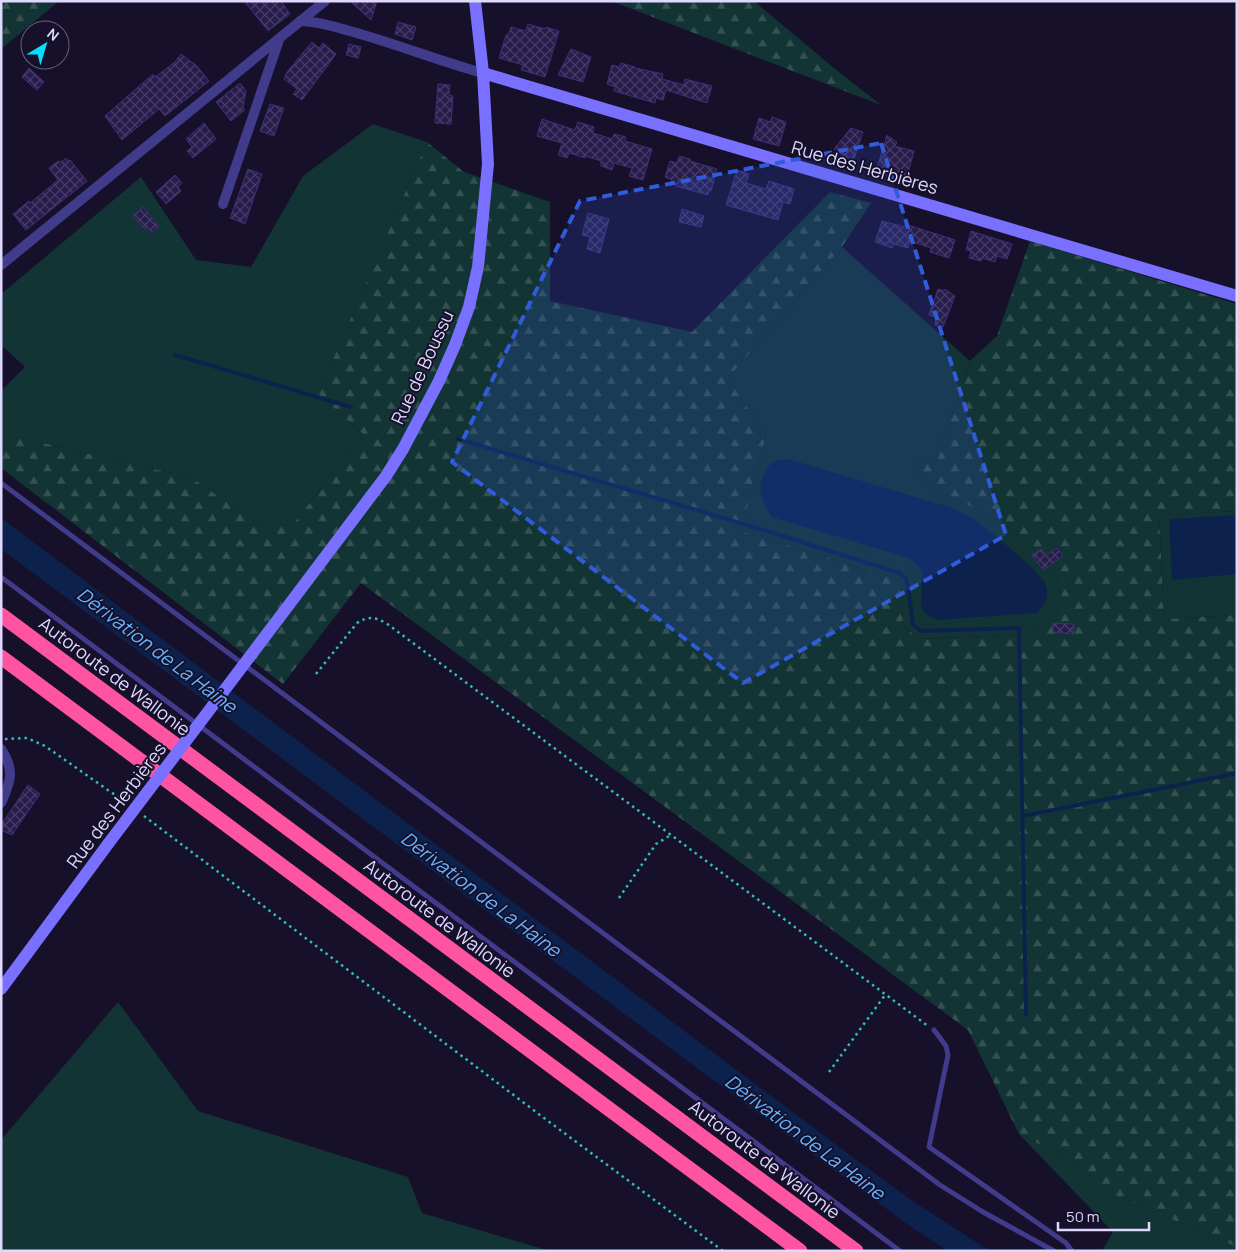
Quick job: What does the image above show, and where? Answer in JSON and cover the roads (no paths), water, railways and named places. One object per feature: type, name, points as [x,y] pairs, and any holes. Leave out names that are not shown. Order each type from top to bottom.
[{"type":"highway","name":"Autoroute de Wallonie","points":[[1,615],[856,1251]]},
{"type":"highway","points":[[1,657],[800,1251]]},
{"type":"street","points":[[1,265],[324,1]]},
{"type":"street","name":"Rue de Boussu","points":[[278,618],[386,476],[403,449],[455,345],[469,306],[478,267],[488,164],[483,73],[475,1]]},
{"type":"street","points":[[300,21],[317,22],[342,29],[449,64],[483,73]]},
{"type":"street","points":[[223,204],[279,38]]},
{"type":"street","name":"Rue des Herbières","points":[[483,73],[1237,296]]},
{"type":"street","name":"Rue des Herbières","points":[[1,989],[278,618]]},
{"type":"street","points":[[1,749],[10,767],[11,778],[1,803]]},
{"type":"lane","points":[[1,483],[940,1186],[1054,1251]]},
{"type":"lane","points":[[1,577],[900,1251]]},
{"type":"lane","points":[[934,1030],[946,1046],[948,1055],[929,1147],[1066,1243],[1072,1251]]},
{"type":"water","points":[[788,459],[949,507],[968,516],[1012,550],[1042,579],[1047,589],[1047,597],[1044,604],[1037,613],[938,620],[927,615],[921,607],[922,572],[918,565],[909,558],[772,517],[761,495],[761,483],[772,462]]},
{"type":"water","points":[[1237,515],[1237,574],[1172,580],[1169,519]]},
{"type":"water","name":"Dérivation de La Haine","points":[[1,518],[855,1159],[914,1202],[990,1251],[948,1251],[914,1229],[835,1171],[1,549]]},
{"type":"waterway","points":[[175,355],[351,407]]},
{"type":"waterway","points":[[458,439],[767,531],[899,573],[906,579],[908,586],[913,625],[921,631],[1019,628],[1026,1015]]},
{"type":"waterway","points":[[1023,816],[1237,773]]}]
